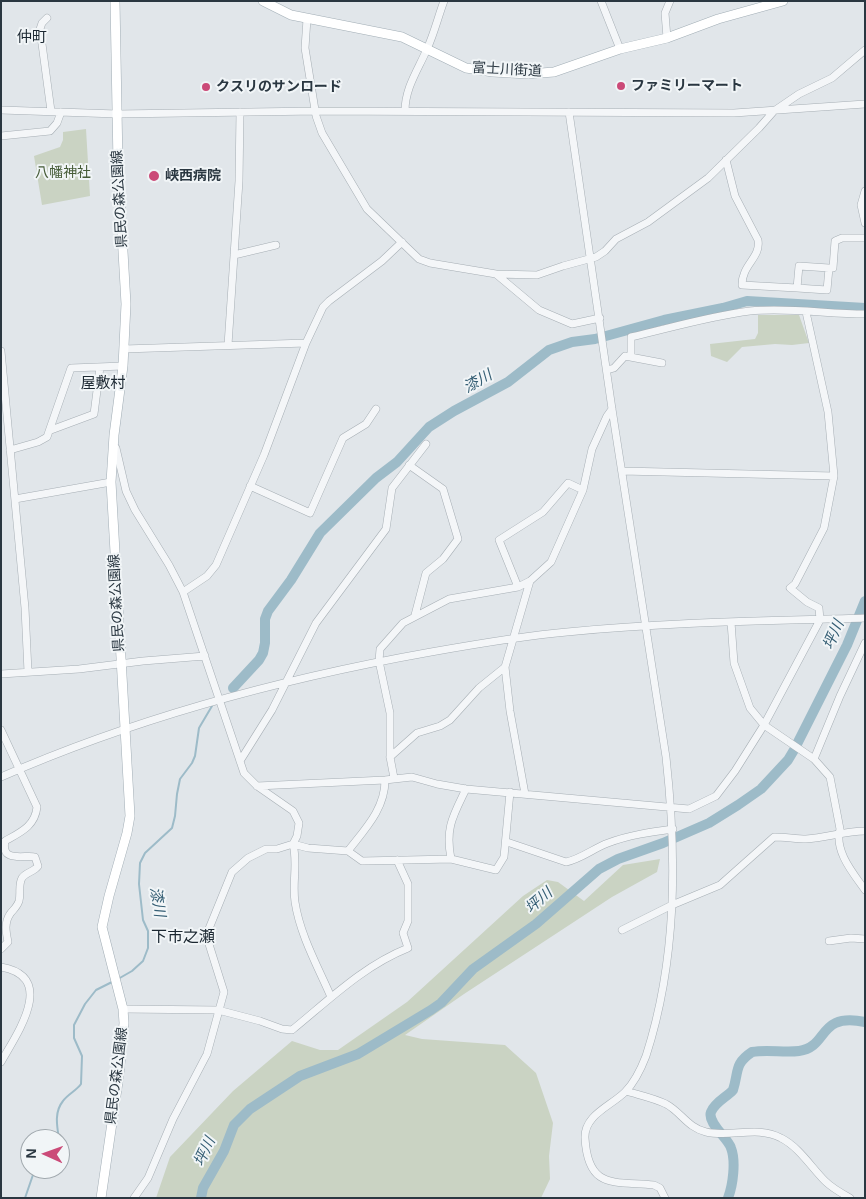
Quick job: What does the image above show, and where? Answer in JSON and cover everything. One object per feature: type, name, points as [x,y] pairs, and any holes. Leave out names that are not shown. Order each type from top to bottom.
[{"type":"main road","name":"県民の森公園線","points":[[100,1198],[119,1075],[124,1023],[122,1005],[102,927],[130,816],[111,482],[114,435],[123,366],[126,304],[117,114],[115,1]]},
{"type":"main road","name":"富士川街道","points":[[263,1],[291,15],[402,36],[466,68],[528,74],[554,72],[620,49],[666,38],[718,19],[783,1]]},
{"type":"street","points":[[405,111],[407,93],[412,78],[427,48],[444,1]]},
{"type":"street","points":[[601,1],[620,49]]},
{"type":"street","points":[[666,38],[665,13],[670,1]]},
{"type":"street","points":[[47,18],[42,22],[40,29],[51,111]]},
{"type":"street","points":[[307,19],[305,48],[316,116],[322,132],[367,209],[419,259],[430,263],[496,274],[537,275],[590,259],[605,251],[616,239],[648,222],[708,178],[759,128],[774,110],[799,94],[832,78],[865,50]]},
{"type":"street","points":[[1,110],[117,114],[316,111],[734,113],[865,104]]},
{"type":"street","points":[[1,136],[50,130],[57,122],[61,112]]},
{"type":"street","points":[[228,346],[239,181],[240,112]]},
{"type":"street","points":[[569,112],[612,408],[647,626],[672,808],[673,833],[672,906],[667,961],[661,1003],[646,1057],[626,1091],[588,1123],[586,1140],[590,1166],[595,1174],[608,1181],[654,1185],[660,1188],[665,1198]]},
{"type":"street","points":[[726,160],[735,196],[759,245],[742,275],[742,285],[827,290],[829,268]]},
{"type":"street","points":[[865,191],[861,204],[865,223]]},
{"type":"street","points":[[797,288],[798,266],[833,268],[835,241],[842,238],[865,238]]},
{"type":"street","points":[[183,592],[207,576],[216,565],[264,455],[306,343],[323,307],[382,261],[402,242]]},
{"type":"street","points":[[234,254],[276,244]]},
{"type":"street","points":[[496,274],[539,310],[549,315],[572,324],[600,318]]},
{"type":"street","points":[[631,356],[631,337],[750,312],[771,310],[865,314]]},
{"type":"street","points":[[256,786],[412,777],[466,789],[689,809],[716,796],[736,771],[764,725],[820,620],[819,608],[807,602],[790,588],[795,584],[824,528],[834,476],[828,412],[806,312]]},
{"type":"street","points":[[124,349],[306,343]]},
{"type":"street","points":[[1,351],[25,608],[28,672]]},
{"type":"street","points":[[607,370],[614,368],[625,356],[662,363]]},
{"type":"street","points":[[10,450],[38,442],[47,437],[72,368],[123,366]]},
{"type":"street","points":[[50,430],[94,414],[100,367]]},
{"type":"street","points":[[394,778],[390,757],[390,713],[379,661],[380,649],[403,622],[415,615],[449,599],[518,587],[530,581],[551,562],[582,490],[592,449],[612,408]]},
{"type":"street","points":[[250,486],[310,513],[342,438],[366,424],[376,409]]},
{"type":"street","points":[[114,435],[126,491],[135,510],[169,565],[183,592],[244,773],[256,786],[293,811],[299,824],[297,836],[293,844],[296,854],[295,902],[306,939],[331,997]]},
{"type":"street","points":[[240,761],[272,710],[316,623],[386,528],[392,488],[426,444]]},
{"type":"street","points":[[409,465],[443,489],[458,539],[443,559],[426,573],[415,615]]},
{"type":"street","points":[[622,471],[834,476]]},
{"type":"street","points":[[15,499],[111,482]]},
{"type":"street","points":[[518,587],[499,540],[543,512],[568,483],[582,490]]},
{"type":"street","points":[[525,794],[510,711],[506,667],[512,639],[530,581]]},
{"type":"street","points":[[1,777],[20,768],[126,729],[220,700],[286,682],[379,661],[567,632],[731,622],[864,618]]},
{"type":"street","points":[[731,622],[734,663],[750,708],[764,725],[814,759],[830,777],[844,858],[865,890]]},
{"type":"street","points":[[814,759],[840,696],[865,643]]},
{"type":"street","points":[[1,674],[79,669],[205,656]]},
{"type":"street","points":[[390,757],[417,733],[440,726],[450,720],[479,688],[506,667]]},
{"type":"street","points":[[1,730],[35,801],[36,811],[31,824],[5,841],[3,848],[6,854],[14,858],[35,857],[38,866],[23,877],[17,906],[4,919],[8,942],[1,949]]},
{"type":"street","points":[[348,851],[376,815],[385,789],[386,780]]},
{"type":"street","points":[[452,859],[449,846],[449,830],[466,789]]},
{"type":"street","points":[[134,1198],[148,1178],[173,1119],[207,1054],[224,992],[208,941],[208,931],[232,872],[248,858],[266,849],[278,849],[293,844],[308,848],[348,851],[362,862],[452,859],[496,870],[504,857],[507,842],[510,792]]},
{"type":"street","points":[[622,930],[720,885],[774,837],[806,839],[847,831],[865,831]]},
{"type":"street","points":[[507,842],[566,862],[608,843],[643,833],[673,833]]},
{"type":"street","points":[[122,1005],[218,1010],[282,1029],[292,1030],[331,997],[374,965],[408,948],[403,933],[408,921],[408,884],[397,860]]},
{"type":"street","points":[[829,941],[851,938],[865,939]]},
{"type":"street","points":[[1,967],[15,971],[26,980],[30,1002],[25,1020],[1,1062]]},
{"type":"street","points":[[626,1091],[665,1104],[690,1125],[705,1132],[713,1134],[763,1132],[783,1139],[791,1144],[826,1182],[850,1198]]},
{"type":"green space","name":"八幡神社","points":[[86,129],[90,196],[42,205],[34,156],[60,147],[63,140],[63,132]]},
{"type":"green space","points":[[758,315],[799,315],[809,343],[742,347],[727,362],[711,356],[710,344],[755,339],[758,333]]},
{"type":"green space","points":[[660,859],[657,872],[612,897],[405,1035],[422,1039],[505,1045],[536,1073],[553,1123],[549,1156],[550,1179],[541,1198],[156,1198],[170,1157],[233,1091],[292,1041],[320,1050],[338,1050],[407,1002],[523,896],[547,880],[558,882],[584,901],[623,865]]},
{"type":"waterway","name":"漆川","points":[[233,688],[259,660],[263,653],[265,619],[268,611],[291,580],[320,533],[376,478],[397,462],[429,427],[454,411],[508,382],[549,350],[572,342],[595,339],[664,320],[747,301],[865,308]]},
{"type":"waterway","name":"坪川","points":[[201,1198],[203,1188],[224,1151],[234,1125],[250,1109],[300,1076],[358,1054],[431,1010],[441,1003],[473,969],[536,924],[599,869],[618,859],[663,843],[709,823],[761,789],[788,760],[794,750],[847,645],[865,601]]},
{"type":"waterway","name":"漆川","points":[[118,979],[132,971],[143,961],[148,948],[148,931],[143,920],[139,884],[140,863],[145,853],[172,828],[180,779],[192,763],[195,756],[199,728],[212,706]]},
{"type":"waterway","name":"漆川","points":[[58,1129],[57,1119],[60,1105],[81,1084],[82,1056],[74,1038],[74,1025],[85,1004],[96,990],[112,982]]},
{"type":"waterway","points":[[728,1198],[733,1173],[733,1153],[729,1144],[712,1121],[711,1112],[715,1105],[733,1090],[738,1068],[742,1060],[752,1052],[799,1051],[815,1043],[825,1031],[839,1022],[850,1020],[865,1022]]},
{"type":"waterway","name":"漆川","points":[[25,1198],[32,1179]]},
{"type":"place","name":"ファミリーマート","points":[[621,86]]},
{"type":"place","name":"クスリのサンロード","points":[[206,87]]},
{"type":"place","name":"峡西病院","points":[[154,176]]},
{"type":"district","name":"仲町","points":[[32,38]]},
{"type":"district","name":"屋敷村","points":[[103,384]]},
{"type":"district","name":"下市之瀬","points":[[183,938]]}]
